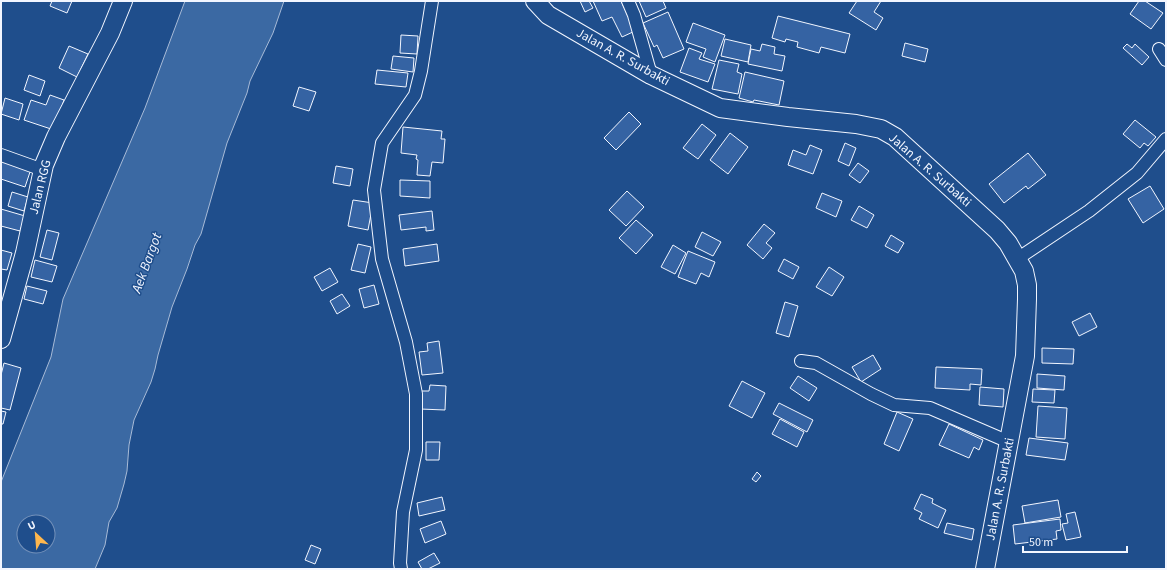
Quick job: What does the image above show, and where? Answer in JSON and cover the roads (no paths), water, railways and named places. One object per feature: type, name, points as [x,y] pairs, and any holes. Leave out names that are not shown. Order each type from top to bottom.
[{"type":"main road","name":"Jalan RGG","points":[[1,339],[25,253],[43,170],[56,137],[110,33],[123,1]]},
{"type":"main road","name":"Jalan A. R. Surbakti","points":[[535,1],[548,15],[651,75],[720,108],[856,124],[881,129],[895,136],[939,176],[1008,243],[1024,271],[1027,285],[1025,356],[985,569]]},
{"type":"street","points":[[402,569],[400,563],[403,512],[416,450],[416,394],[406,342],[382,259],[374,190],[382,143],[415,95],[421,71],[432,1]]},
{"type":"street","points":[[628,1],[634,15],[651,75]]},
{"type":"street","points":[[1159,49],[1166,60]]},
{"type":"street","points":[[1017,259],[1089,211],[1137,173],[1166,139]]},
{"type":"street","points":[[1,155],[43,170]]},
{"type":"street","points":[[801,361],[816,363],[871,394],[894,405],[930,408],[1009,442]]},
{"type":"water","name":"Aek Bargot","points":[[185,1],[284,1],[273,33],[250,81],[247,93],[227,143],[201,234],[195,245],[172,307],[151,382],[134,420],[124,484],[117,508],[109,522],[105,545],[95,569],[1,569],[1,482],[51,357],[63,299],[145,108]]}]
